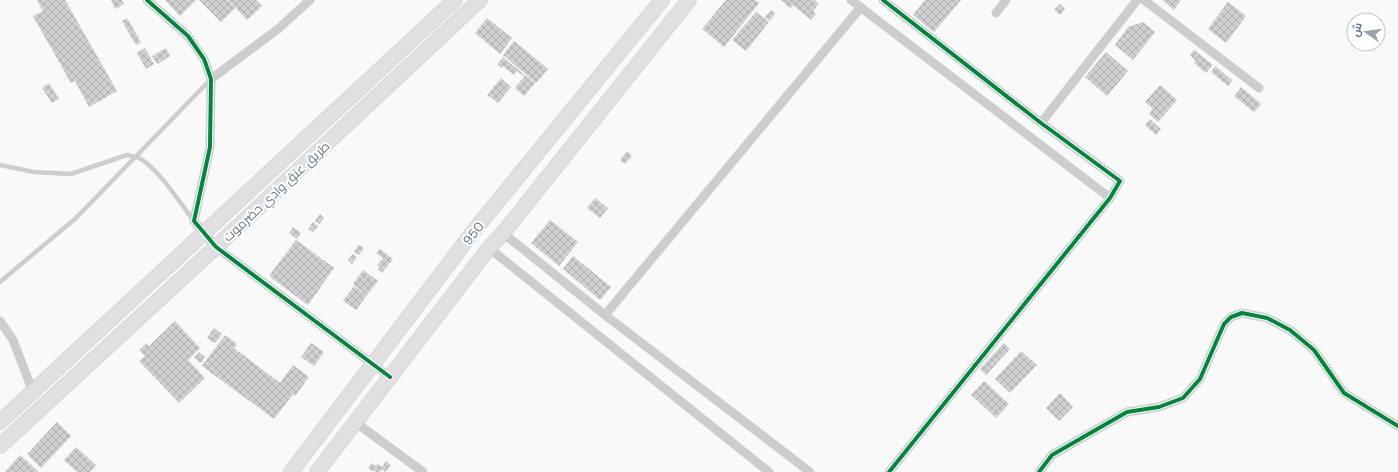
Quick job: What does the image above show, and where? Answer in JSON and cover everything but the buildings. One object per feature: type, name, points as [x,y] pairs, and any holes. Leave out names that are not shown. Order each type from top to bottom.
[{"type":"main road","name":"طريق عتق وادي حضرموت","points":[[0,422],[204,233],[445,5],[455,0]]},
{"type":"main road","name":"طريق عتق وادي حضرموت","points":[[0,446],[216,247],[480,0]]},
{"type":"main road","name":"950","points":[[291,472],[476,228],[662,0]]},
{"type":"main road","name":"950","points":[[317,472],[489,248],[503,233],[689,0]]},
{"type":"street","points":[[147,0],[188,36],[204,59],[211,79],[210,147],[194,221],[216,247],[374,363],[390,377]]},
{"type":"street","points":[[211,79],[278,30],[310,0]]},
{"type":"street","points":[[851,0],[1110,198]]},
{"type":"street","points":[[883,0],[1120,181],[1110,198],[889,472]]},
{"type":"street","points":[[996,13],[1006,0]]},
{"type":"street","points":[[1041,122],[1137,0]]},
{"type":"street","points":[[1144,0],[1259,88]]},
{"type":"street","points":[[605,315],[861,7]]},
{"type":"street","points":[[503,233],[605,315],[810,472]]},
{"type":"street","points":[[489,248],[769,472]]},
{"type":"street","points":[[1039,472],[1052,454],[1127,412],[1159,407],[1183,398],[1200,379],[1224,324],[1231,317],[1242,313],[1267,318],[1290,330],[1314,350],[1344,393],[1398,426]]},
{"type":"street","points":[[0,321],[13,340],[33,392]]},
{"type":"street","points":[[355,422],[424,472]]},
{"type":"lane","points":[[0,282],[76,218],[211,79]]},
{"type":"lane","points":[[0,165],[34,172],[70,174],[127,155],[136,156],[144,160],[165,183],[194,221]]},
{"type":"cycle path","points":[[147,0],[188,36],[204,59],[211,79],[210,147],[194,221],[216,247],[390,377]]},
{"type":"cycle path","points":[[883,0],[1041,123],[1120,181],[1110,198],[889,472]]},
{"type":"cycle path","points":[[1039,472],[1052,455],[1127,412],[1159,407],[1183,398],[1200,379],[1224,324],[1231,317],[1242,313],[1267,318],[1290,330],[1314,350],[1344,393],[1398,426]]}]
